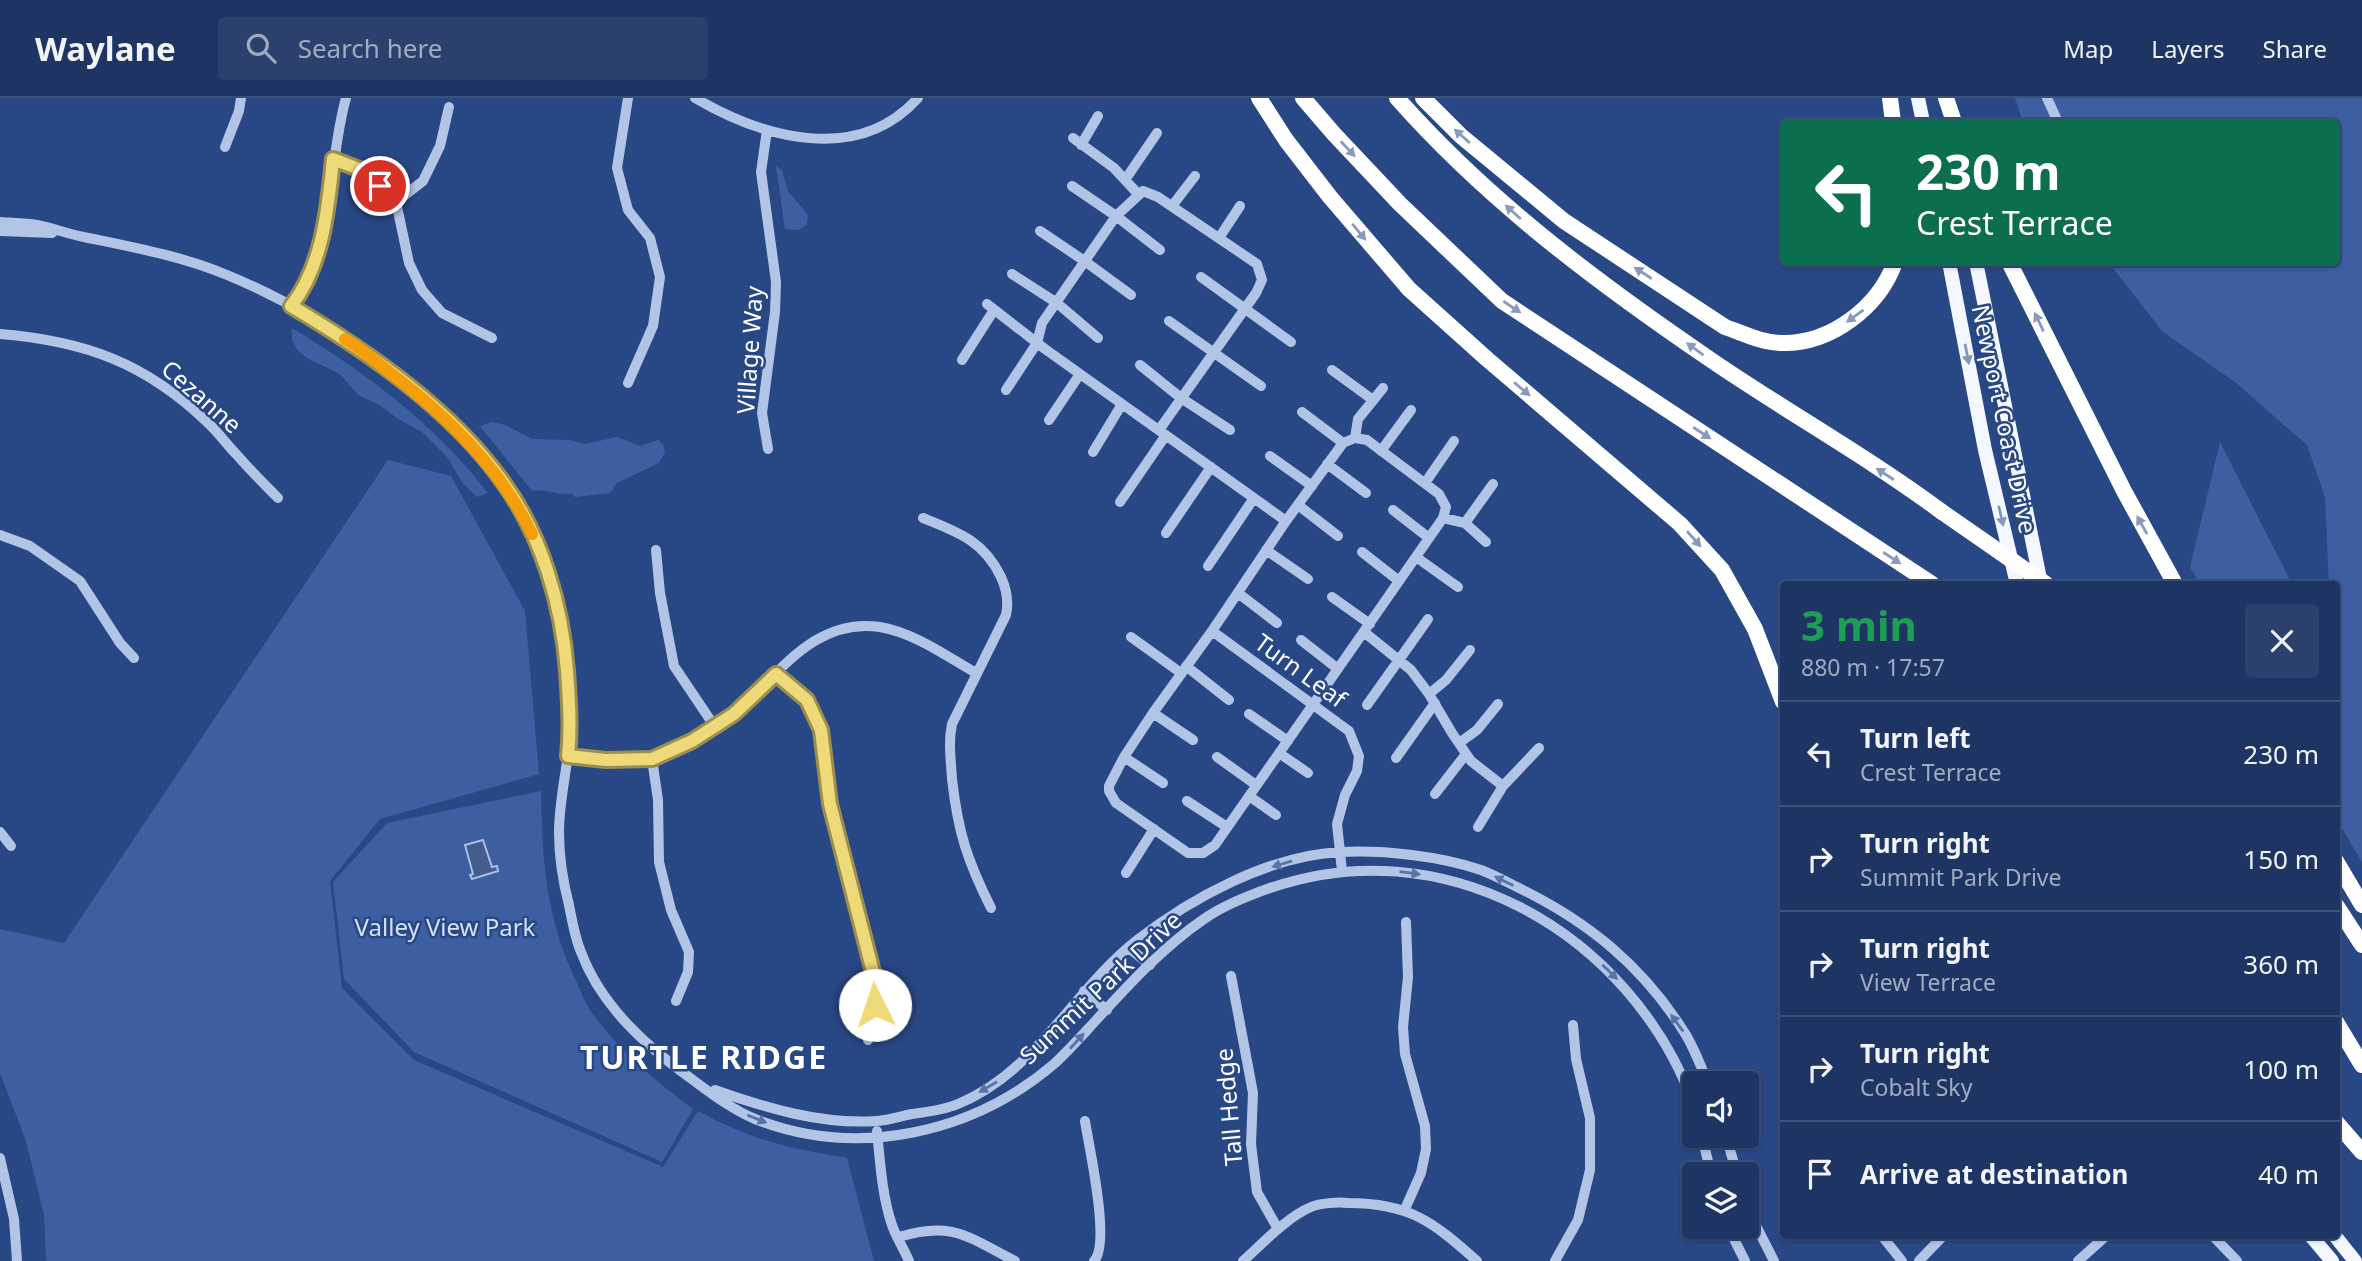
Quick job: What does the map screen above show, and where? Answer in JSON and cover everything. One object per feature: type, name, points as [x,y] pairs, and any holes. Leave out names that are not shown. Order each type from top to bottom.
[{"type":"highway","points":[[1259,98],[1286,140],[1330,197],[1409,289],[1680,523],[1723,570],[1755,629],[1780,694]]},
{"type":"highway","points":[[1303,98],[1400,204],[1502,301],[1927,581]]},
{"type":"highway","points":[[1397,98],[1423,127],[1519,218],[1592,276],[1710,360],[1942,512],[2042,581]]},
{"type":"highway","points":[[1423,98],[1461,136],[1564,221],[1725,327],[1743,334],[1782,343],[1809,339],[1835,329],[1860,314],[1875,298],[1889,279],[1894,266]]},
{"type":"highway","points":[[1890,98],[1893,119]]},
{"type":"highway","points":[[1945,98],[1953,119]]},
{"type":"highway","points":[[2012,266],[2118,480],[2173,581]]},
{"type":"highway","points":[[2340,868],[2362,905]]},
{"type":"highway","points":[[2340,911],[2362,945]]},
{"type":"highway","points":[[2340,1029],[2362,1065]]},
{"type":"highway","points":[[2340,1127],[2362,1152]]},
{"type":"main road","points":[[1918,98],[1922,119]]},
{"type":"main road","points":[[1945,98],[1948,119]]},
{"type":"main road","name":"Newport Coast Drive","points":[[1951,266],[1985,450],[2016,581]]},
{"type":"main road","name":"Newport Coast Drive","points":[[1977,266],[2040,581]]},
{"type":"main road","points":[[2314,1239],[2332,1261]]},
{"type":"main road","points":[[2338,1239],[2356,1261]]},
{"type":"street","points":[[225,147],[239,111],[241,98]]},
{"type":"street","points":[[291,306],[310,276],[315,259],[326,213],[333,159],[346,98]]},
{"type":"street","points":[[628,98],[617,168],[628,209],[650,239],[660,277],[653,326],[628,383]]},
{"type":"street","points":[[695,98],[767,130],[816,139],[861,136],[888,124],[918,98]]},
{"type":"street","points":[[2048,98],[2057,119]]},
{"type":"street","points":[[396,202],[423,181],[440,146],[449,107]]},
{"type":"street","points":[[1098,116],[1077,141],[1114,168],[1141,193],[1172,206],[1257,264],[1262,279],[1256,293],[1181,398],[1163,433],[1120,502]]},
{"type":"street","name":"Village Way","points":[[767,130],[761,172],[776,282],[775,312],[762,413],[768,449]]},
{"type":"street","points":[[1125,180],[1157,133]]},
{"type":"street","points":[[333,159],[364,171],[396,202],[409,263],[422,290],[442,313],[492,338]]},
{"type":"street","points":[[1172,206],[1195,176]]},
{"type":"street","points":[[1072,186],[1160,250]]},
{"type":"street","points":[[1006,390],[1037,342],[1042,323],[1116,216],[1141,193]]},
{"type":"street","points":[[1219,238],[1240,206]]},
{"type":"street","name":"Summit Park Drive","points":[[0,222],[38,226],[145,249],[225,274],[291,306],[351,342],[422,397],[471,444],[503,482],[530,528],[553,585],[565,644],[570,718],[559,832],[565,890],[580,951],[597,985],[623,1019],[659,1055],[742,1113],[770,1125],[817,1135],[878,1137],[926,1130],[992,1106],[1054,1064],[1150,965],[1196,924],[1230,904],[1291,881],[1342,871],[1375,869],[1442,878],[1481,889],[1550,923],[1604,967],[1642,1009],[1672,1057],[1682,1079]]},
{"type":"street","name":"Summit Park Drive","points":[[0,231],[66,233]]},
{"type":"street","points":[[1040,231],[1131,295]]},
{"type":"street","points":[[1012,274],[1056,303],[1098,338]]},
{"type":"street","points":[[1201,277],[1291,342]]},
{"type":"street","points":[[962,360],[990,307],[1286,521]]},
{"type":"street","points":[[1169,321],[1261,386]]},
{"type":"street","name":"Cezanne","points":[[0,334],[74,344],[111,356],[149,374],[210,424],[278,498]]},
{"type":"street","points":[[1140,365],[1181,398],[1230,430]]},
{"type":"street","points":[[1332,370],[1373,400]]},
{"type":"street","points":[[1049,420],[1080,374]]},
{"type":"street","points":[[1355,438],[1357,419],[1383,388]]},
{"type":"street","points":[[1093,452],[1122,404]]},
{"type":"street","points":[[1381,450],[1411,410]]},
{"type":"street","points":[[1302,412],[1343,443]]},
{"type":"street","points":[[1355,438],[1367,440],[1425,483],[1439,494],[1446,507],[1443,519],[1214,845],[1203,853],[1188,853],[1116,803],[1109,786],[1124,757],[1153,713],[1343,443],[1355,438]]},
{"type":"street","points":[[1425,483],[1454,441]]},
{"type":"street","points":[[1270,456],[1312,485]]},
{"type":"street","points":[[1327,464],[1366,493]]},
{"type":"street","points":[[1166,533],[1211,467]]},
{"type":"street","points":[[1465,523],[1493,484]]},
{"type":"street","points":[[1208,566],[1254,498]]},
{"type":"street","points":[[1298,505],[1338,536]]},
{"type":"street","points":[[1393,510],[1429,538]]},
{"type":"street","points":[[923,518],[946,527],[981,547],[993,562],[1008,598],[1006,615],[952,724],[950,752],[960,831],[967,857],[991,908]]},
{"type":"street","points":[[1443,519],[1465,523],[1486,542]]},
{"type":"street","points":[[0,535],[30,546],[80,581],[120,643],[134,658]]},
{"type":"street","points":[[656,550],[660,593],[674,666],[715,727]]},
{"type":"street","points":[[1266,550],[1308,579]]},
{"type":"street","points":[[1362,552],[1399,581]]},
{"type":"street","points":[[1416,556],[1458,587]]},
{"type":"street","points":[[1238,593],[1277,623]]},
{"type":"street","points":[[1332,597],[1411,670],[1471,761],[1503,786]]},
{"type":"street","points":[[1367,705],[1428,619]]},
{"type":"street","points":[[568,756],[606,760],[652,759],[692,741],[734,714],[798,650],[831,631],[879,627],[904,633],[976,673]]},
{"type":"street","name":"Turn Leaf","points":[[1212,631],[1349,731],[1359,756],[1357,771],[1345,794],[1337,824],[1342,871]]},
{"type":"street","points":[[1131,637],[1229,700]]},
{"type":"street","points":[[1301,640],[1338,669]]},
{"type":"street","points":[[1396,758],[1432,699],[1471,650]]},
{"type":"street","points":[[776,674],[807,700],[821,730],[830,804],[873,972],[875,1005],[868,1040]]},
{"type":"street","points":[[1458,743],[1477,730],[1498,704]]},
{"type":"street","points":[[1153,713],[1193,740]]},
{"type":"street","points":[[1249,715],[1288,741]]},
{"type":"street","points":[[1478,828],[1503,786],[1539,748]]},
{"type":"street","points":[[1279,753],[1308,774]]},
{"type":"street","points":[[1435,794],[1466,754]]},
{"type":"street","points":[[1124,757],[1163,783]]},
{"type":"street","points":[[1217,757],[1256,786]]},
{"type":"street","points":[[652,759],[658,800],[659,862],[671,910],[690,952],[688,972],[676,1001]]},
{"type":"street","points":[[1249,796],[1276,815]]},
{"type":"street","points":[[1187,801],[1227,827]]},
{"type":"street","points":[[1126,873],[1154,829]]},
{"type":"street","points":[[0,832],[11,846]]},
{"type":"street","name":"Summit Park Drive","points":[[699,1084],[791,1113],[831,1119],[877,1121],[958,1104],[998,1081],[1025,1060],[1084,991],[1129,947],[1193,902],[1249,875],[1288,862],[1339,852],[1408,855],[1482,870],[1561,910],[1594,931],[1642,976],[1686,1036],[1702,1071]]},
{"type":"street","points":[[1405,1209],[1421,1173],[1426,1149],[1425,1126],[1405,1054],[1403,1027],[1408,977],[1406,922]]},
{"type":"street","points":[[1129,947],[1150,965]]},
{"type":"street","name":"Tall Hedge","points":[[1231,976],[1254,1093],[1251,1144],[1257,1192],[1279,1229]]},
{"type":"street","points":[[1084,991],[1107,1010]]},
{"type":"street","points":[[1555,1261],[1578,1220],[1590,1170],[1590,1118],[1576,1059],[1573,1026]]},
{"type":"street","points":[[877,1121],[882,1177],[893,1227],[909,1261]]},
{"type":"street","points":[[1085,1121],[1100,1222],[1101,1246],[1094,1261]]},
{"type":"street","points":[[0,1158],[14,1219],[17,1261]]},
{"type":"street","points":[[1243,1261],[1279,1229],[1311,1207],[1342,1202],[1371,1203],[1405,1209],[1430,1223],[1463,1256],[1477,1261]]},
{"type":"street","points":[[900,1237],[936,1229],[962,1233],[1015,1261]]},
{"type":"street","points":[[1759,1232],[1774,1261]]},
{"type":"street","points":[[1734,1239],[1745,1261]]},
{"type":"street","points":[[1884,1239],[1902,1261]]},
{"type":"street","points":[[1919,1261],[1940,1239]]},
{"type":"street","points":[[2078,1261],[2103,1239]]},
{"type":"street","points":[[2216,1239],[2234,1260]]},
{"type":"green space","points":[[2015,98],[2362,98],[2362,862],[2340,825],[2340,581],[2329,581],[2325,497],[2307,445],[2235,382],[2163,332],[2111,266],[2340,266],[2340,119],[2022,119]]},
{"type":"green space","points":[[776,166],[782,170],[788,191],[808,215],[807,224],[799,230],[785,229]]},
{"type":"green space","points":[[292,328],[346,363],[398,402],[446,445],[488,493],[477,497],[463,484],[448,458],[422,432],[358,395],[340,374],[298,351],[292,340]]},
{"type":"green space","points":[[492,422],[505,425],[532,439],[569,440],[585,444],[617,437],[640,446],[658,440],[663,444],[665,452],[659,463],[617,483],[610,493],[575,497],[572,494],[532,491],[480,426]]},
{"type":"green space","points":[[2220,442],[2290,581],[2198,581],[2190,567]]},
{"type":"green space","points":[[388,460],[451,476],[525,611],[539,774],[380,819],[330,881],[342,988],[414,1060],[663,1167],[698,1111],[770,1142],[847,1158],[874,1261],[46,1261],[44,1215],[26,1141],[0,1073],[0,929],[64,943]]},
{"type":"green space","name":"Valley View Park","points":[[541,791],[545,866],[552,914],[567,961],[584,999],[603,1027],[627,1053],[652,1077],[693,1109],[662,1162],[414,1052],[344,979],[333,882],[387,823]]},
{"type":"shaded area","points":[[483,840],[492,867],[497,866],[498,871],[472,879],[465,845]]},
{"type":"slow traffic","points":[[345,339],[422,397],[471,444],[503,482],[532,534]]},
{"type":"district","name":"TURTLE RIDGE","points":[[704,1056]]},
{"type":"route","points":[[380,186],[364,171],[333,159],[326,213],[315,259],[310,276],[291,306],[351,342],[422,397],[471,444],[503,482],[524,516],[553,585],[565,644],[570,718],[568,756],[606,760],[652,759],[692,741],[734,714],[776,674],[807,700],[821,730],[830,804],[873,972],[875,1005]]}]
